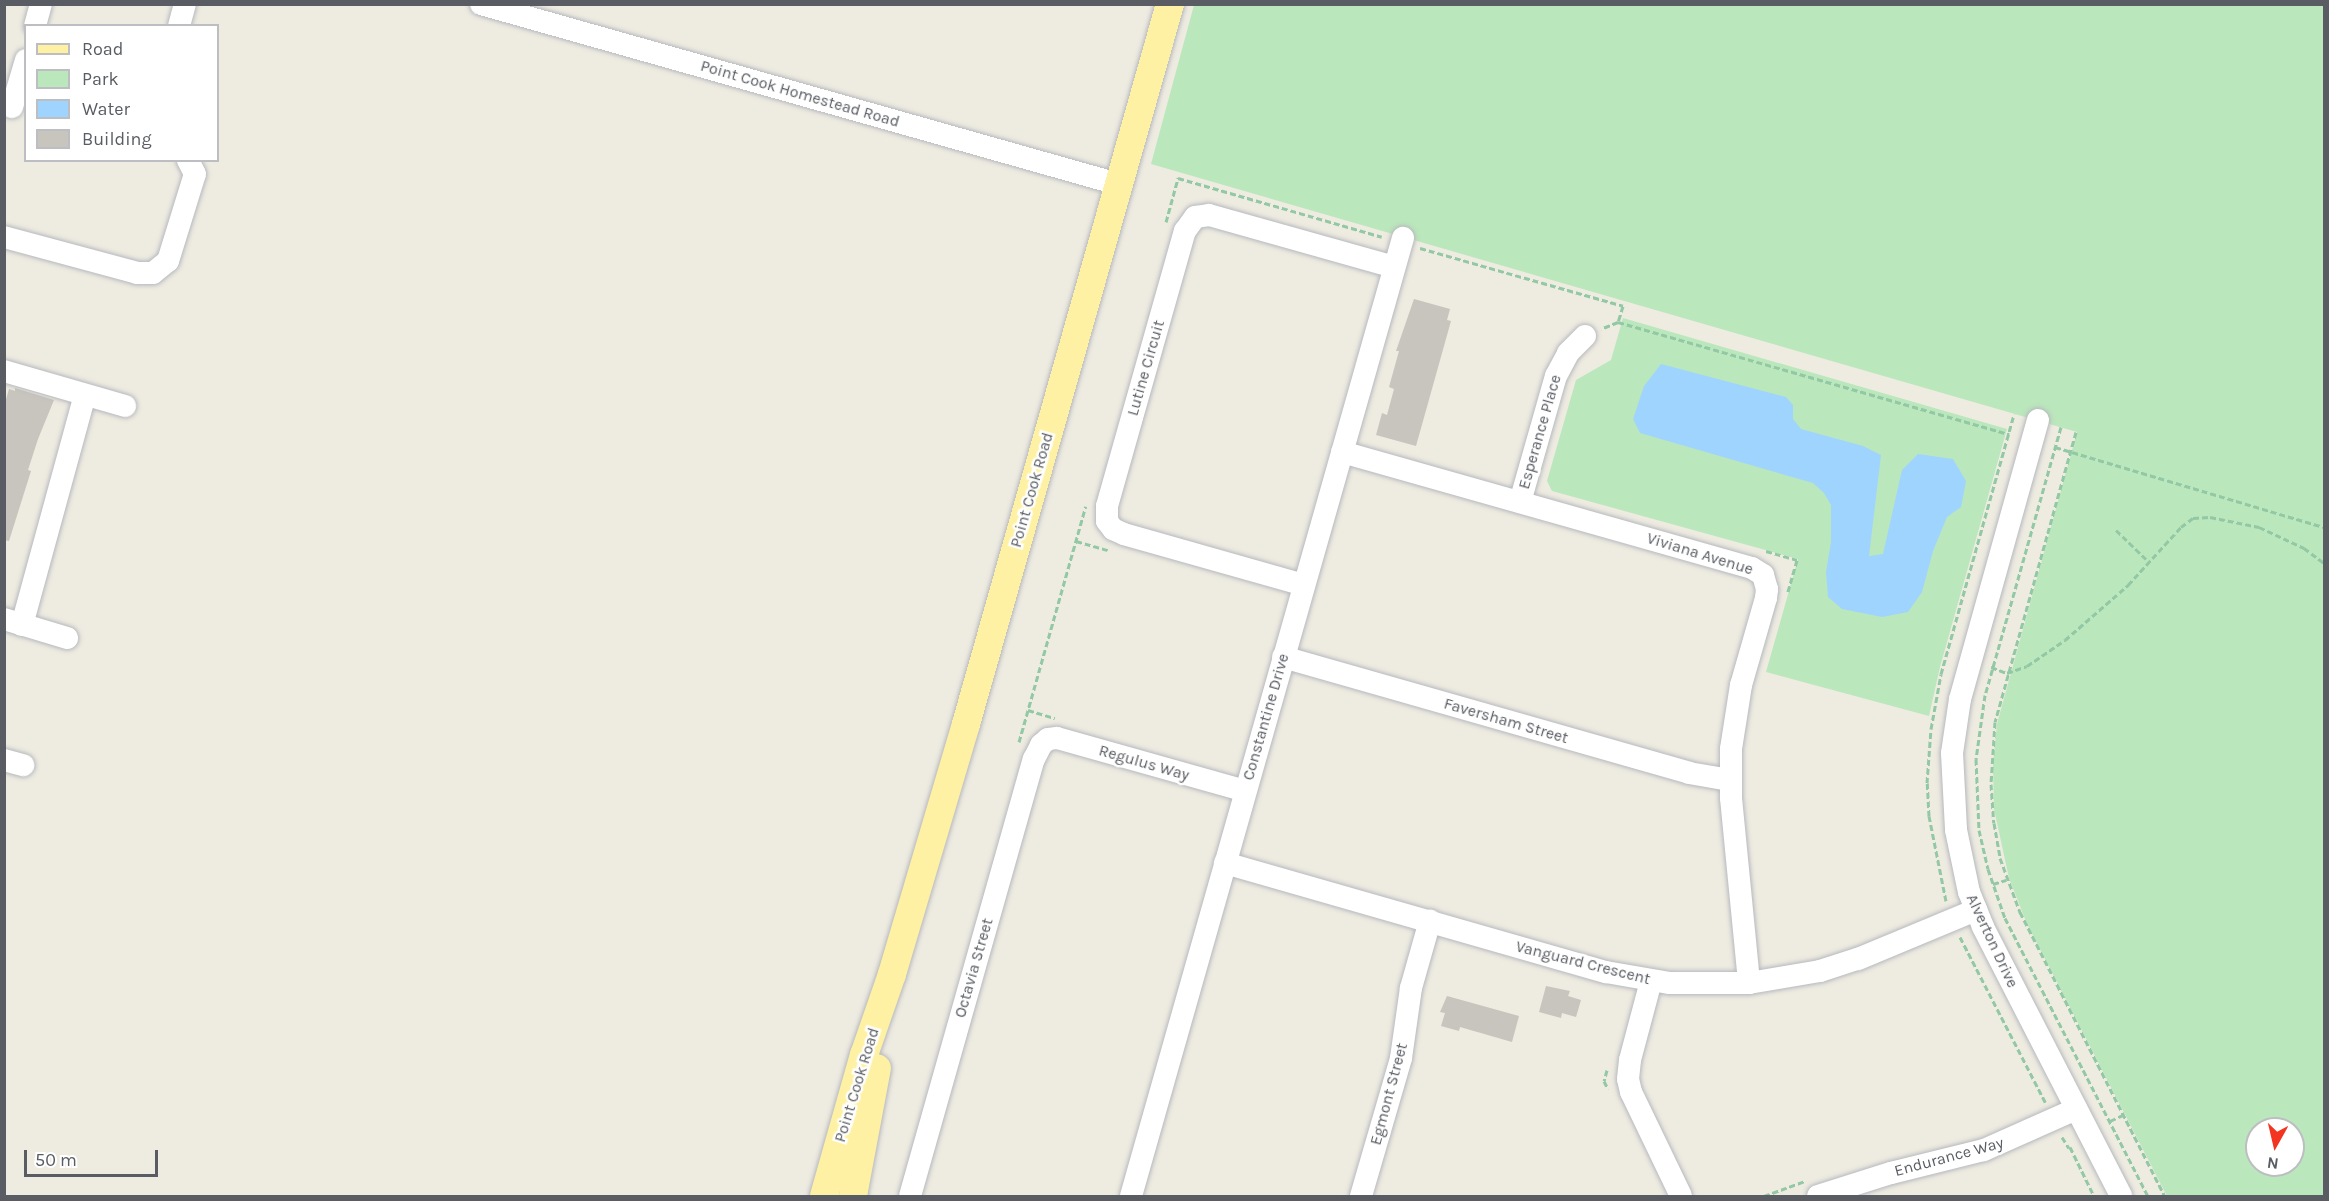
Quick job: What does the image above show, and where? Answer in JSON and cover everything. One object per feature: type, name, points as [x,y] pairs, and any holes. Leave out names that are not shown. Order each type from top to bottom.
[{"type":"main road","name":"Point Cook Road","points":[[824,1197],[864,1055],[892,974],[1170,4]]},
{"type":"main road","name":"Point Cook Road","points":[[853,1197],[892,974]]},
{"type":"street","points":[[36,24],[41,4]]},
{"type":"street","points":[[179,24],[184,4]]},
{"type":"street","name":"Point Cook Homestead Road","points":[[481,4],[1118,184]]},
{"type":"street","points":[[14,107],[24,68]]},
{"type":"street","points":[[4,237],[137,273],[153,273],[168,261],[195,174],[189,162]]},
{"type":"street","name":"Lutine Circuit","points":[[1304,585],[1124,534],[1113,529],[1107,521],[1106,510],[1185,231],[1195,217],[1209,215],[1394,267]]},
{"type":"street","name":"Constantine Drive","points":[[1131,1197],[1403,237]]},
{"type":"street","name":"Esperance Place","points":[[1520,502],[1556,376],[1568,353],[1585,336]]},
{"type":"street","points":[[4,371],[125,406]]},
{"type":"street","points":[[67,638],[13,622],[85,395]]},
{"type":"street","name":"Alverton Drive","points":[[2035,431],[1970,661],[1954,732],[1952,787],[1956,830],[1969,892],[1976,910],[2121,1197]]},
{"type":"street","name":"Viviana Avenue","points":[[1342,452],[1752,568],[1763,575],[1767,589],[1766,598],[1736,708],[1730,780],[1749,983]]},
{"type":"street","name":"Faversham Street","points":[[1283,657],[1689,773],[1730,780]]},
{"type":"street","name":"Regulus Way","points":[[1044,742],[1053,738],[1064,740],[1245,791]]},
{"type":"street","name":"Octavia Street","points":[[910,1197],[1034,759],[1044,742]]},
{"type":"street","name":"Vanguard Crescent","points":[[1225,863],[1606,972],[1651,981],[1718,985],[1800,975],[1841,964],[1976,910]]},
{"type":"street","name":"Egmont Street","points":[[1361,1197],[1401,1058],[1411,988],[1430,921]]},
{"type":"street","points":[[1651,981],[1628,1079],[1631,1092],[1681,1197]]},
{"type":"street","name":"Endurance Way","points":[[1818,1197],[1892,1173],[1984,1150],[2076,1109]]},
{"type":"path","points":[[1618,322],[2009,434],[2035,431],[2055,447],[2070,452],[2325,527]]},
{"type":"path","points":[[1936,905],[1946,900],[1929,816],[1927,783],[1932,720],[1941,674],[2014,414]]},
{"type":"path","points":[[2061,427],[1983,703],[1976,759],[1979,830],[1988,869],[2005,918],[2148,1197]]},
{"type":"path","points":[[2076,432],[2007,672],[1995,722],[1991,784],[1995,832],[2007,880],[2029,932],[2165,1197]]},
{"type":"path","points":[[2007,672],[2027,666],[2065,640],[2128,585],[2181,527],[2193,518],[2210,517],[2259,527],[2304,548],[2325,564]]},
{"type":"path","points":[[2116,530],[2149,562]]},
{"type":"path","points":[[1763,551],[1797,560],[1786,598]]},
{"type":"green space","points":[[1194,5],[2324,5],[2324,1196],[2167,1196],[2027,924],[2009,878],[1994,809],[1993,764],[1997,724],[2077,432],[1151,164]]},
{"type":"green space","points":[[1623,318],[2007,429],[1940,667],[1929,716],[1766,672],[1798,559],[1552,491],[1547,481],[1576,380],[1611,360]]},
{"type":"water","points":[[1661,364],[1786,397],[1793,405],[1793,419],[1801,429],[1863,446],[1881,455],[1869,556],[1883,554],[1902,470],[1918,454],[1953,459],[1966,481],[1961,507],[1947,517],[1933,551],[1922,592],[1908,612],[1882,617],[1842,609],[1828,597],[1826,572],[1831,542],[1831,505],[1824,493],[1813,483],[1640,433],[1633,419],[1644,386]]},
{"type":"building","points":[[1414,299],[1450,309],[1447,320],[1451,321],[1416,446],[1376,435],[1382,413],[1387,415],[1394,389],[1389,387],[1399,351],[1396,351]]},
{"type":"building","points":[[15,388],[54,400],[28,470],[31,471],[9,541],[4,540],[4,406],[9,389],[15,391]]},
{"type":"building","points":[[1546,986],[1570,991],[1568,996],[1581,1000],[1576,1017],[1562,1013],[1561,1018],[1539,1012]]},
{"type":"building","points":[[1447,996],[1519,1016],[1512,1042],[1460,1027],[1459,1031],[1441,1026],[1445,1013],[1440,1012]]}]
